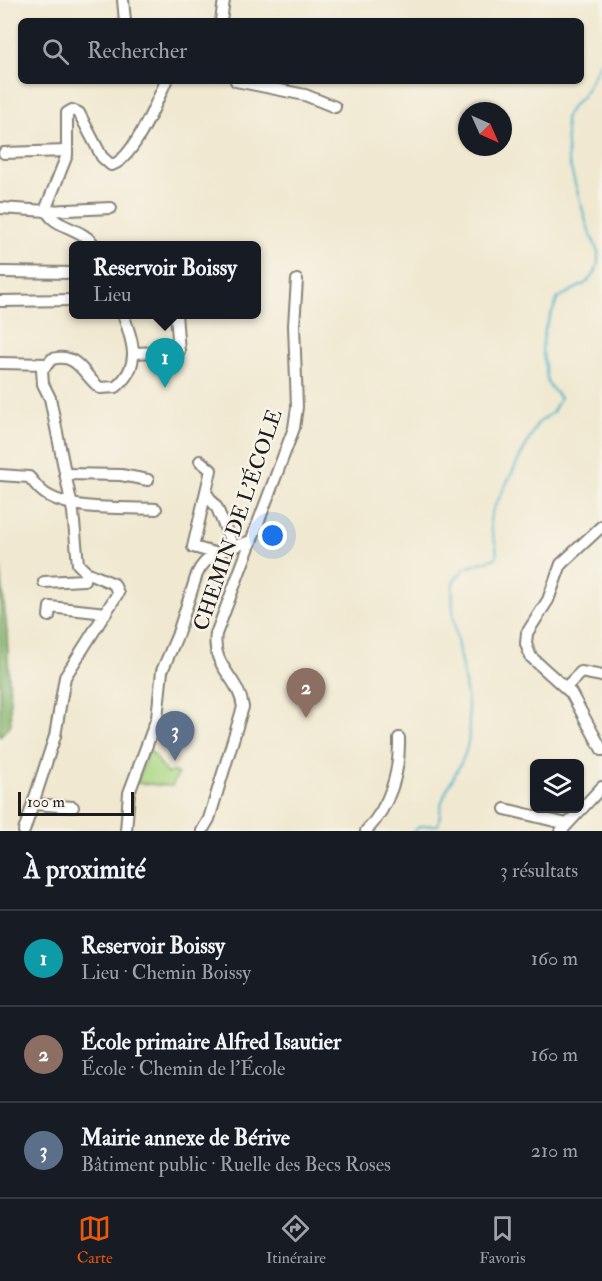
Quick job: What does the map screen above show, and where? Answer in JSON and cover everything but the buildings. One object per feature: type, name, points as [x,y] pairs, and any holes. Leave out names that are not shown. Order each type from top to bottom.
[{"type":"street","points":[[221,18],[224,0]]},
{"type":"street","points":[[121,3],[124,18]]},
{"type":"street","points":[[90,241],[83,233],[55,222],[48,216],[47,211],[67,151],[66,116],[72,110],[79,113],[102,157],[111,165],[117,164],[127,154],[151,115],[165,84]]},
{"type":"street","points":[[251,84],[304,95],[335,107]]},
{"type":"street","points":[[4,153],[67,151]]},
{"type":"street","points":[[0,208],[47,211],[111,208]]},
{"type":"street","points":[[0,272],[69,273]]},
{"type":"street","name":"CHEMIN DE L'ÉCOLE","points":[[202,831],[209,819],[243,707],[238,689],[219,661],[215,642],[294,428],[297,407],[294,325],[297,280]]},
{"type":"street","points":[[0,301],[69,300]]},
{"type":"street","points":[[24,831],[55,736],[65,677],[71,664],[116,598],[117,588],[105,578],[86,572],[78,564],[72,505],[50,398],[41,377],[52,359],[68,357],[79,364],[100,388],[112,389],[130,372],[135,353],[124,319]]},
{"type":"street","points":[[135,353],[179,351],[176,319]]},
{"type":"street","points":[[0,363],[47,364]]},
{"type":"street","points":[[200,461],[211,470],[193,547],[215,553]]},
{"type":"street","points":[[65,474],[121,475],[147,480]]},
{"type":"street","points":[[0,475],[29,477],[37,488],[72,505],[156,509]]},
{"type":"street","points":[[206,493],[220,514],[233,547]]},
{"type":"street","points":[[602,526],[561,564],[548,600],[527,633],[526,644],[531,657],[566,687],[575,698],[602,750]]},
{"type":"street","points":[[126,831],[129,793],[157,718],[162,671],[181,625],[197,574],[201,566],[215,553],[251,541]]},
{"type":"street","points":[[44,582],[84,580],[86,572]]},
{"type":"street","points":[[49,616],[50,608],[59,607],[106,613]]},
{"type":"street","points":[[566,687],[581,672],[602,676]]},
{"type":"street","points":[[366,831],[380,816],[400,765],[399,738]]},
{"type":"street","points":[[505,809],[564,827],[602,788]]},
{"type":"street","points":[[34,804],[74,807]]},
{"type":"green space","points":[[0,561],[7,633],[11,724],[0,736]]},
{"type":"green space","points":[[152,752],[167,774],[173,771],[178,774],[172,786],[137,783],[146,756]]},
{"type":"waterway","points":[[414,831],[420,826],[438,825],[442,802],[468,743],[469,715],[454,620],[453,582],[465,568],[496,558],[496,546],[490,524],[492,512],[537,424],[553,412],[560,398],[548,384],[542,348],[545,329],[558,298],[586,283],[595,273],[598,263],[598,252],[587,225],[568,159],[565,118],[573,105],[582,97],[602,60]]},
{"type":"place","name":"Reservoir Boissy","points":[[165,388]]},
{"type":"place","name":"École primaire Alfred Isautier","points":[[306,718]]},
{"type":"place","name":"Mairie annexe de Bérive","points":[[175,761]]}]
